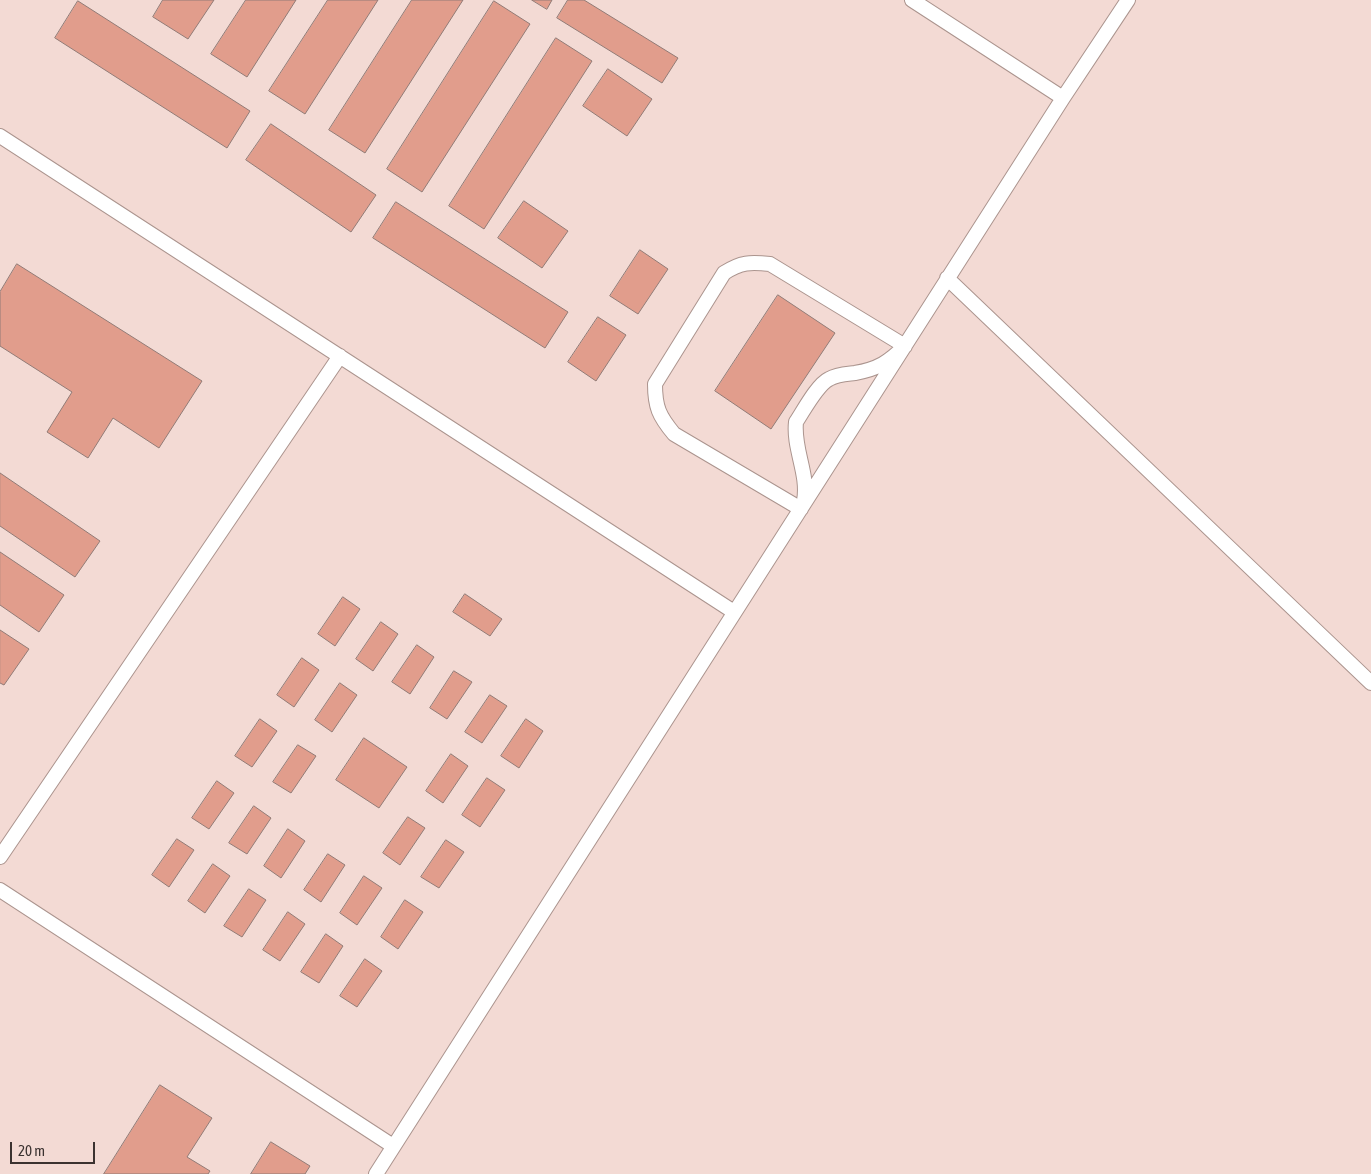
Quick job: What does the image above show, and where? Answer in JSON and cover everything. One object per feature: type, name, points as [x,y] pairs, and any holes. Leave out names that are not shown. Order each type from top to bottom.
[{"type":"lane","points":[[912,0],[1063,98]]},
{"type":"lane","points":[[376,1174],[947,278],[1128,0]]},
{"type":"lane","points":[[0,136],[734,612]]},
{"type":"lane","points":[[802,506],[674,434],[662,419],[655,402],[656,384],[724,273],[736,265],[750,262],[770,264],[905,346]]},
{"type":"lane","points":[[947,278],[1371,683]]},
{"type":"lane","points":[[802,506],[806,492],[797,446],[796,422],[822,384],[828,379],[839,375],[878,368],[892,359],[905,346]]},
{"type":"lane","points":[[0,857],[340,356]]},
{"type":"lane","points":[[0,890],[393,1146]]},
{"type":"building","points":[[163,0],[214,0],[188,39],[153,17]]},
{"type":"building","points":[[246,0],[296,0],[247,77],[211,54]]},
{"type":"building","points":[[328,0],[378,0],[305,114],[269,91]]},
{"type":"building","points":[[412,0],[463,0],[365,153],[329,130]]},
{"type":"building","points":[[532,0],[552,0],[547,9]]},
{"type":"building","points":[[568,0],[584,0],[678,58],[662,83],[557,18]]},
{"type":"building","points":[[78,1],[250,111],[227,148],[55,38]]},
{"type":"building","points":[[494,1],[530,24],[422,192],[387,169]]},
{"type":"building","points":[[556,38],[592,61],[484,229],[449,206]]},
{"type":"building","points":[[608,69],[652,99],[627,136],[583,106]]},
{"type":"building","points":[[271,124],[376,195],[351,232],[246,160]]},
{"type":"building","points":[[524,201],[568,231],[542,268],[498,238]]},
{"type":"building","points":[[396,202],[568,312],[545,348],[373,238]]},
{"type":"building","points":[[640,250],[668,269],[638,314],[610,296]]},
{"type":"building","points":[[17,264],[202,381],[159,448],[113,418],[88,458],[47,432],[72,392],[0,346],[0,292]]},
{"type":"building","points":[[778,295],[835,333],[771,429],[715,391]]},
{"type":"building","points":[[598,317],[626,335],[596,381],[568,362]]},
{"type":"building","points":[[0,473],[100,541],[75,577],[0,526]]},
{"type":"building","points":[[0,552],[64,595],[39,632],[0,605]]},
{"type":"building","points":[[465,594],[502,619],[490,636],[453,612]]},
{"type":"building","points":[[343,597],[360,609],[335,646],[318,634]]},
{"type":"building","points":[[381,622],[398,634],[373,671],[356,659]]},
{"type":"building","points":[[0,630],[29,649],[4,685],[0,683]]},
{"type":"building","points":[[417,645],[434,657],[410,694],[392,682]]},
{"type":"building","points":[[302,658],[319,670],[294,707],[277,695]]},
{"type":"building","points":[[454,671],[472,682],[447,719],[430,708]]},
{"type":"building","points":[[340,683],[357,695],[332,732],[315,720]]},
{"type":"building","points":[[490,695],[507,706],[482,743],[465,732]]},
{"type":"building","points":[[260,719],[277,731],[252,767],[235,756]]},
{"type":"building","points":[[526,719],[543,731],[519,768],[501,756]]},
{"type":"building","points":[[364,738],[407,767],[379,808],[336,780]]},
{"type":"building","points":[[298,745],[316,756],[291,793],[273,782]]},
{"type":"building","points":[[451,754],[468,766],[443,803],[426,791]]},
{"type":"building","points":[[487,778],[505,790],[480,827],[462,815]]},
{"type":"building","points":[[217,781],[234,793],[209,829],[192,818]]},
{"type":"building","points":[[254,806],[271,818],[247,854],[229,843]]},
{"type":"building","points":[[408,817],[425,828],[400,865],[383,853]]},
{"type":"building","points":[[288,829],[305,841],[281,878],[264,866]]},
{"type":"building","points":[[177,839],[194,850],[169,887],[152,875]]},
{"type":"building","points":[[446,840],[464,852],[439,888],[421,877]]},
{"type":"building","points":[[328,854],[345,865],[321,902],[304,890]]},
{"type":"building","points":[[213,864],[230,876],[205,913],[188,901]]},
{"type":"building","points":[[364,876],[382,888],[357,925],[340,913]]},
{"type":"building","points":[[249,889],[266,900],[242,937],[224,926]]},
{"type":"building","points":[[405,900],[423,912],[398,949],[381,937]]},
{"type":"building","points":[[288,912],[305,924],[280,961],[263,950]]},
{"type":"building","points":[[326,934],[343,946],[319,983],[301,972]]},
{"type":"building","points":[[365,959],[382,971],[357,1007],[340,996]]},
{"type":"building","points":[[160,1085],[212,1118],[187,1157],[210,1171],[208,1174],[104,1174]]},
{"type":"building","points":[[271,1142],[310,1166],[305,1174],[251,1174]]}]
